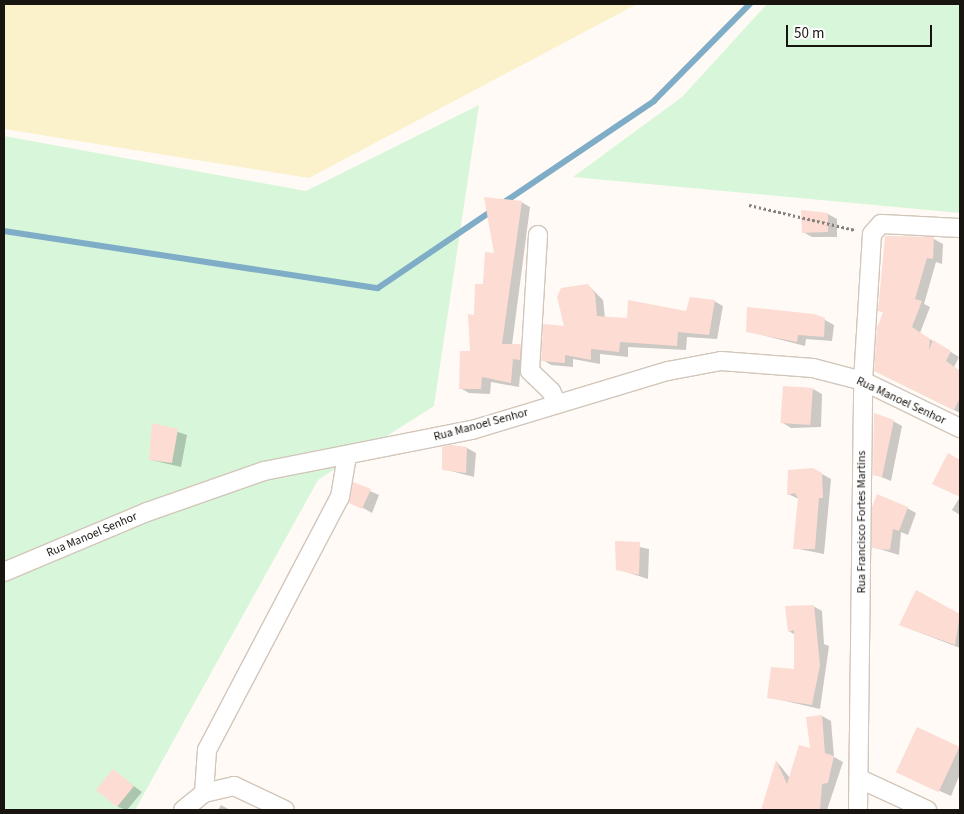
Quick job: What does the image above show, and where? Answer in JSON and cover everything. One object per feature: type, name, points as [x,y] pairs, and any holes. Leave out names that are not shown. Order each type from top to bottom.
[{"type":"street","points":[[872,234],[882,224],[960,228]]},
{"type":"street","name":"Rua Francisco Fortes Martins","points":[[858,810],[860,779],[863,381],[872,234]]},
{"type":"street","points":[[538,235],[530,372],[552,391],[557,404]]},
{"type":"street","name":"Rua Manoel Senhor","points":[[4,572],[146,512],[264,471],[472,430],[668,371],[721,361],[813,368],[863,381],[960,428]]},
{"type":"street","points":[[204,793],[207,750],[340,497],[347,456]]},
{"type":"street","points":[[860,779],[927,810]]},
{"type":"street","points":[[183,810],[204,793],[234,786],[285,810]]},
{"type":"path","points":[[749,205],[872,234]]},
{"type":"green space","points":[[767,4],[960,4],[960,213],[573,177],[682,97]]},
{"type":"green space","points":[[479,105],[434,406],[318,480],[135,810],[4,810],[4,136],[306,191]]},
{"type":"sand","points":[[4,4],[637,4],[309,178],[4,129]]},
{"type":"building","points":[[484,197],[522,201],[502,344],[521,344],[520,360],[513,359],[511,383],[482,377],[481,389],[459,389],[460,351],[470,351],[468,314],[474,315],[475,284],[483,284],[485,252],[494,253]]},
{"type":"building","points":[[801,210],[828,213],[828,232],[802,233]]},
{"type":"building","points":[[885,236],[934,237],[933,259],[927,258],[915,299],[922,301],[912,327],[930,339],[929,350],[933,340],[951,351],[946,361],[960,371],[960,398],[954,410],[874,371],[877,328],[883,312],[878,311]]},
{"type":"building","points":[[588,284],[595,294],[597,316],[627,318],[628,300],[686,311],[690,297],[715,300],[709,335],[678,332],[677,346],[620,342],[619,352],[591,349],[591,360],[565,355],[565,363],[541,361],[543,324],[564,326],[557,297],[561,288]]},
{"type":"building","points":[[747,307],[814,314],[825,318],[824,337],[798,335],[797,342],[746,332]]},
{"type":"building","points":[[783,386],[813,388],[810,425],[780,423]]},
{"type":"building","points":[[874,413],[894,420],[882,477],[873,475]]},
{"type":"building","points":[[152,423],[178,429],[172,463],[149,460]]},
{"type":"building","points":[[450,445],[467,447],[466,473],[442,470],[442,447]]},
{"type":"building","points":[[948,453],[960,460],[960,497],[932,484]]},
{"type":"building","points":[[813,468],[822,473],[823,498],[819,498],[815,549],[793,549],[798,498],[795,493],[787,495],[788,470]]},
{"type":"building","points":[[353,482],[371,489],[362,509],[349,503]]},
{"type":"building","points":[[877,494],[908,507],[899,531],[893,529],[890,550],[872,548],[872,507]]},
{"type":"building","points":[[615,541],[640,542],[639,575],[616,570]]},
{"type":"building","points":[[916,590],[960,614],[955,645],[899,625]]},
{"type":"building","points":[[814,605],[820,665],[812,705],[767,698],[771,667],[794,669],[794,630],[788,632],[785,606]]},
{"type":"building","points":[[822,715],[825,753],[834,756],[828,783],[822,784],[820,810],[761,810],[776,760],[787,784],[799,745],[810,748],[806,717]]},
{"type":"building","points":[[917,727],[960,747],[938,792],[896,772]]},
{"type":"building","points":[[113,769],[134,786],[117,807],[96,790]]},
{"type":"waterway","points":[[503,203],[654,101],[750,4]]},
{"type":"waterway","points":[[4,231],[378,288],[493,210]]}]
